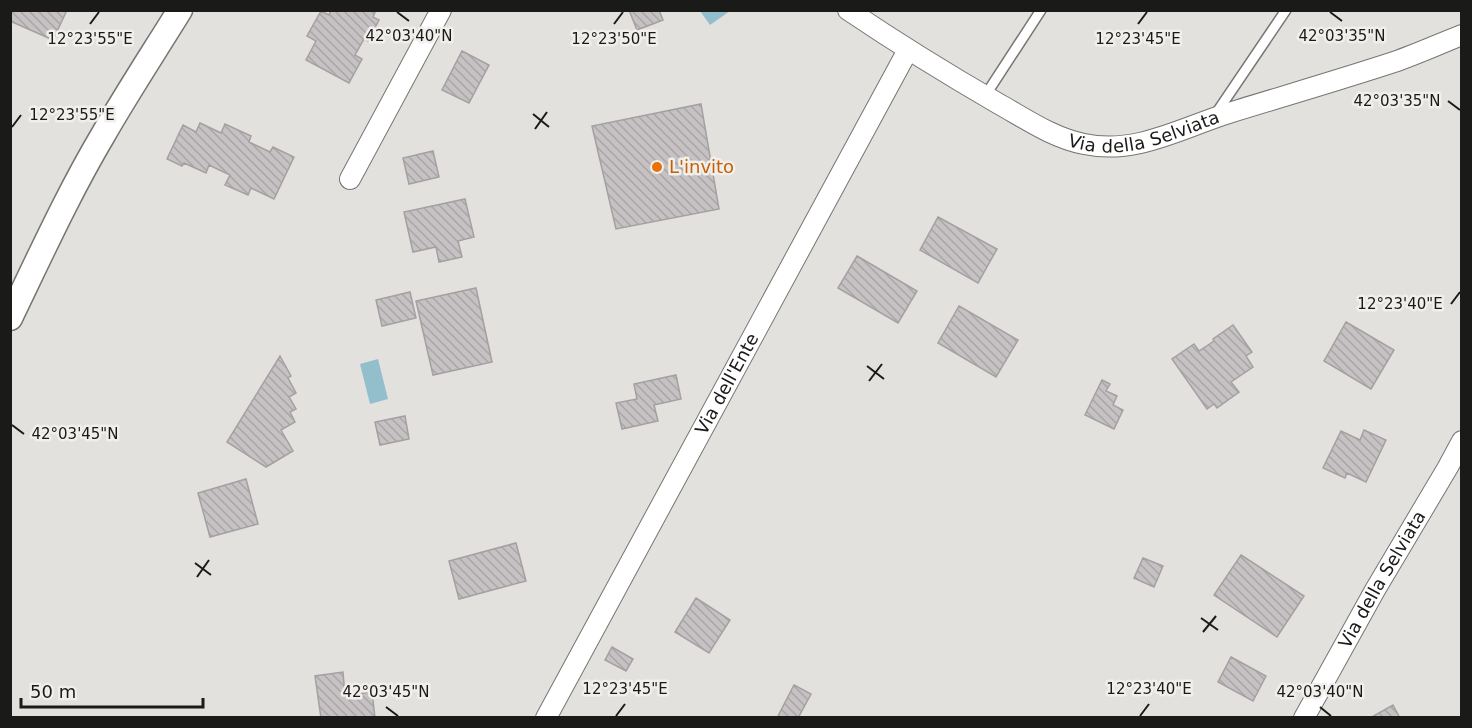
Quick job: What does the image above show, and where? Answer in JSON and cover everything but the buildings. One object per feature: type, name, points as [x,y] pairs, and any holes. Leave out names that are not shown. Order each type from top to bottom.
[{"type":"street","points":[[10,318],[53,227],[111,120],[180,10]]},
{"type":"street","points":[[350,179],[441,10]]},
{"type":"street","name":"Via della Selviata","points":[[848,10],[908,50],[1051,133],[1083,144],[1101,147],[1118,147],[1166,136],[1213,118],[1396,61],[1461,35]]},
{"type":"street","name":"Via dell'Ente","points":[[546,717],[908,50]]},
{"type":"street","name":"Via della Selviata","points":[[1304,717],[1461,441]]},
{"type":"lane","points":[[985,96],[1041,10]]},
{"type":"lane","points":[[1213,118],[1286,10]]},
{"type":"water","points":[[700,11],[730,11],[710,25]]},
{"type":"water","points":[[378,359],[388,399],[370,404],[360,364]]},
{"type":"place","name":"L'invito","points":[[657,167]]}]
